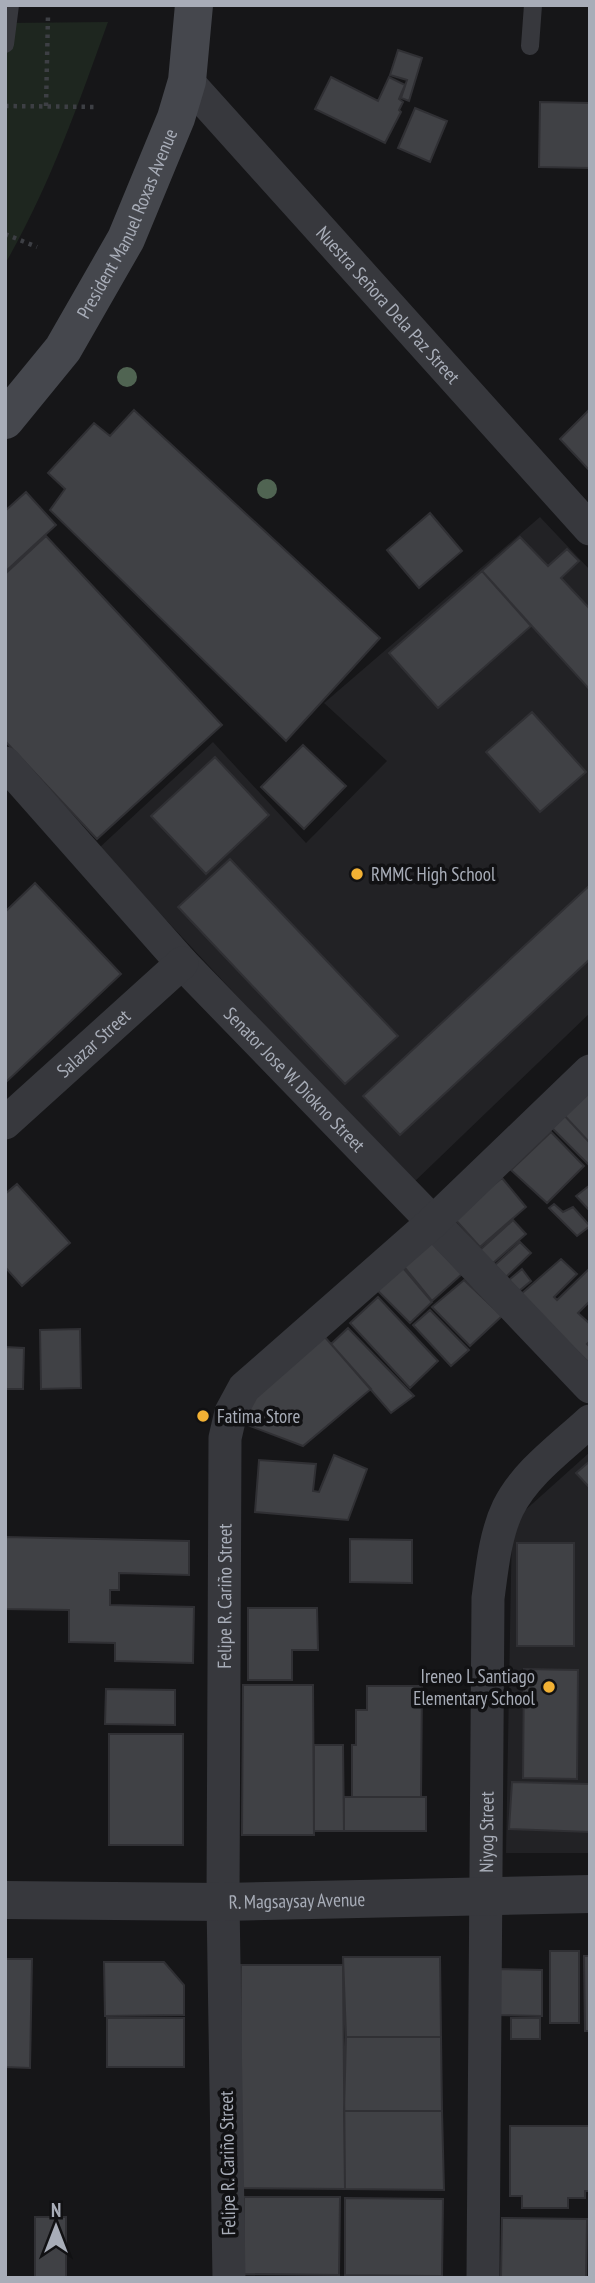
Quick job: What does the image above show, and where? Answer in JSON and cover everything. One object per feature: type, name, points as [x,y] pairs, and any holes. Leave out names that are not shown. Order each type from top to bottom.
[{"type":"main road","name":"President Manuel Roxas Avenue","points":[[5,420],[63,349],[126,239],[176,118],[187,81],[194,5]]},
{"type":"street","name":"Nuestra Señora Dela Paz Street","points":[[187,81],[590,529]]},
{"type":"street","name":"Senator Jose W. Diokno Street","points":[[5,763],[181,963],[590,1387]]},
{"type":"street","name":"Salazar Street","points":[[5,1124],[181,963]]},
{"type":"street","name":"Felipe R. Cariño Street","points":[[229,2278],[223,1902],[225,1438],[230,1412],[244,1388],[433,1222],[590,1071]]},
{"type":"street","name":"Niyog Street","points":[[483,2278],[488,1598],[495,1554],[508,1508],[527,1480],[590,1421]]},
{"type":"street","name":"R. Magsaysay Avenue","points":[[5,1900],[223,1902],[590,1895]]},
{"type":"lane","points":[[5,44],[10,5]]},
{"type":"lane","points":[[530,46],[533,5]]},
{"type":"path","points":[[47,106],[48,15]]},
{"type":"path","points":[[5,106],[97,107]]},
{"type":"path","points":[[5,233],[37,247]]},
{"type":"shaded area","points":[[108,22],[49,176],[5,264],[5,23]]},
{"type":"shaded area","name":"RMMC High School","points":[[540,517],[590,570],[590,1013],[412,1184],[99,848],[213,742],[306,843],[387,761],[324,703]]},
{"type":"shaded area","name":"Ireneo L Santiago Elementary School","points":[[590,1452],[590,1853],[506,1853],[512,1522]]},
{"type":"building","points":[[398,50],[422,58],[409,101],[401,98],[407,80],[390,75]]},
{"type":"building","points":[[331,77],[378,101],[389,77],[405,85],[399,99],[403,102],[399,110],[401,112],[385,143],[315,109]]},
{"type":"building","points":[[540,102],[590,103],[590,168],[539,167]]},
{"type":"building","points":[[415,108],[447,121],[430,162],[398,148]]},
{"type":"building","points":[[590,409],[590,471],[560,439]]},
{"type":"building","points":[[134,410],[380,638],[286,741],[50,510],[65,489],[48,473],[94,423],[110,436]]},
{"type":"building","points":[[26,492],[56,525],[5,572],[5,511]]},
{"type":"building","points":[[430,513],[462,551],[419,588],[387,550]]},
{"type":"building","points":[[46,536],[222,725],[97,839],[5,741],[5,574]]},
{"type":"building","points":[[520,537],[548,566],[567,549],[579,561],[561,578],[590,609],[590,690],[482,571]]},
{"type":"building","points":[[482,571],[531,626],[438,708],[389,653]]},
{"type":"building","points":[[532,712],[586,772],[540,812],[486,752]]},
{"type":"building","points":[[303,745],[346,786],[304,829],[261,787]]},
{"type":"building","points":[[215,757],[269,815],[206,874],[151,816]]},
{"type":"building","points":[[230,859],[398,1036],[345,1084],[178,907]]},
{"type":"building","points":[[35,883],[121,974],[5,1083],[5,912]]},
{"type":"building","points":[[590,885],[590,959],[400,1135],[363,1096]]},
{"type":"building","points":[[590,1089],[590,1143],[562,1113]]},
{"type":"building","points":[[562,1113],[590,1143],[590,1166],[549,1125]]},
{"type":"building","points":[[551,1132],[584,1166],[547,1203],[511,1170]]},
{"type":"building","points":[[502,1178],[526,1207],[480,1247],[453,1217]]},
{"type":"building","points":[[17,1184],[70,1243],[22,1286],[5,1267],[5,1194]]},
{"type":"building","points":[[590,1185],[590,1211],[576,1196]]},
{"type":"building","points":[[554,1204],[563,1212],[573,1207],[590,1226],[577,1236],[549,1208]]},
{"type":"building","points":[[513,1220],[526,1234],[492,1264],[480,1250]]},
{"type":"building","points":[[430,1241],[462,1274],[432,1301],[401,1263]]},
{"type":"building","points":[[520,1242],[531,1253],[506,1277],[495,1265]]},
{"type":"building","points":[[561,1259],[577,1274],[554,1297],[557,1300],[590,1268],[590,1301],[578,1313],[590,1324],[590,1341],[587,1344],[590,1347],[590,1364],[520,1295]]},
{"type":"building","points":[[398,1262],[432,1302],[410,1323],[369,1282]]},
{"type":"building","points":[[522,1269],[531,1281],[519,1291],[509,1280]]},
{"type":"building","points":[[464,1280],[502,1316],[470,1346],[432,1307]]},
{"type":"building","points":[[378,1297],[438,1361],[410,1388],[350,1323]]},
{"type":"building","points":[[430,1310],[469,1350],[451,1366],[413,1325]]},
{"type":"building","points":[[348,1328],[414,1396],[391,1413],[331,1344]]},
{"type":"building","points":[[80,1329],[81,1388],[41,1389],[40,1330]]},
{"type":"building","points":[[323,1335],[371,1389],[303,1446],[242,1423],[248,1399]]},
{"type":"building","points":[[5,1347],[24,1348],[23,1389],[5,1389]]},
{"type":"building","points":[[334,1455],[367,1469],[348,1520],[255,1512],[259,1460],[316,1464],[313,1491],[319,1492]]},
{"type":"building","points":[[590,1461],[590,1488],[576,1473]]},
{"type":"building","points":[[5,1537],[189,1541],[189,1575],[119,1573],[119,1590],[110,1590],[110,1605],[194,1607],[193,1663],[115,1661],[115,1643],[69,1642],[69,1610],[5,1609]]},
{"type":"building","points":[[350,1539],[412,1540],[412,1583],[350,1582]]},
{"type":"building","points":[[517,1543],[574,1543],[574,1646],[517,1646]]},
{"type":"building","points":[[248,1608],[317,1608],[318,1650],[292,1650],[292,1680],[248,1680]]},
{"type":"building","points":[[524,1669],[578,1670],[577,1779],[523,1778]]},
{"type":"building","points":[[243,1685],[313,1685],[314,1835],[242,1835]]},
{"type":"building","points":[[367,1686],[422,1686],[421,1797],[352,1797],[352,1745],[356,1745],[356,1710],[367,1710]]},
{"type":"building","points":[[106,1689],[175,1690],[175,1725],[105,1724]]},
{"type":"building","points":[[109,1734],[183,1734],[183,1845],[109,1845]]},
{"type":"building","points":[[314,1745],[343,1745],[344,1831],[314,1831]]},
{"type":"building","points":[[512,1782],[590,1784],[590,1832],[509,1829]]},
{"type":"building","points":[[344,1797],[426,1797],[426,1831],[344,1831]]},
{"type":"building","points":[[550,1951],[579,1951],[579,2023],[550,2023]]},
{"type":"building","points":[[584,1956],[590,1956],[590,2031],[585,2031]]},
{"type":"building","points":[[343,1957],[440,1957],[441,2037],[346,2037]]},
{"type":"building","points":[[5,1959],[32,1959],[30,2068],[5,2067]]},
{"type":"building","points":[[104,1962],[164,1962],[184,1985],[184,2015],[105,2016]]},
{"type":"building","points":[[241,1965],[343,1965],[345,2189],[239,2188]]},
{"type":"building","points":[[491,1969],[542,1970],[542,2016],[491,2015]]},
{"type":"building","points":[[107,2018],[184,2018],[184,2067],[107,2067]]},
{"type":"building","points":[[511,2018],[540,2018],[540,2039],[511,2039]]},
{"type":"building","points":[[346,2037],[441,2037],[442,2111],[344,2111]]},
{"type":"building","points":[[344,2111],[442,2111],[444,2190],[345,2189]]},
{"type":"building","points":[[510,2126],[590,2126],[590,2191],[585,2191],[585,2198],[568,2198],[568,2208],[522,2208],[522,2196],[510,2196]]},
{"type":"building","points":[[244,2197],[340,2197],[339,2275],[243,2274]]},
{"type":"building","points":[[345,2198],[443,2199],[442,2276],[345,2275]]},
{"type":"building","points":[[35,2217],[66,2217],[66,2278],[35,2278]]},
{"type":"building","points":[[502,2218],[587,2219],[586,2278],[501,2278]]},
{"type":"place","name":"RMMC High School","points":[[357,874]]},
{"type":"place","name":"Fatima Store","points":[[203,1416]]},
{"type":"place","name":"Ireneo L Santiago Elementary School","points":[[549,1687]]}]
